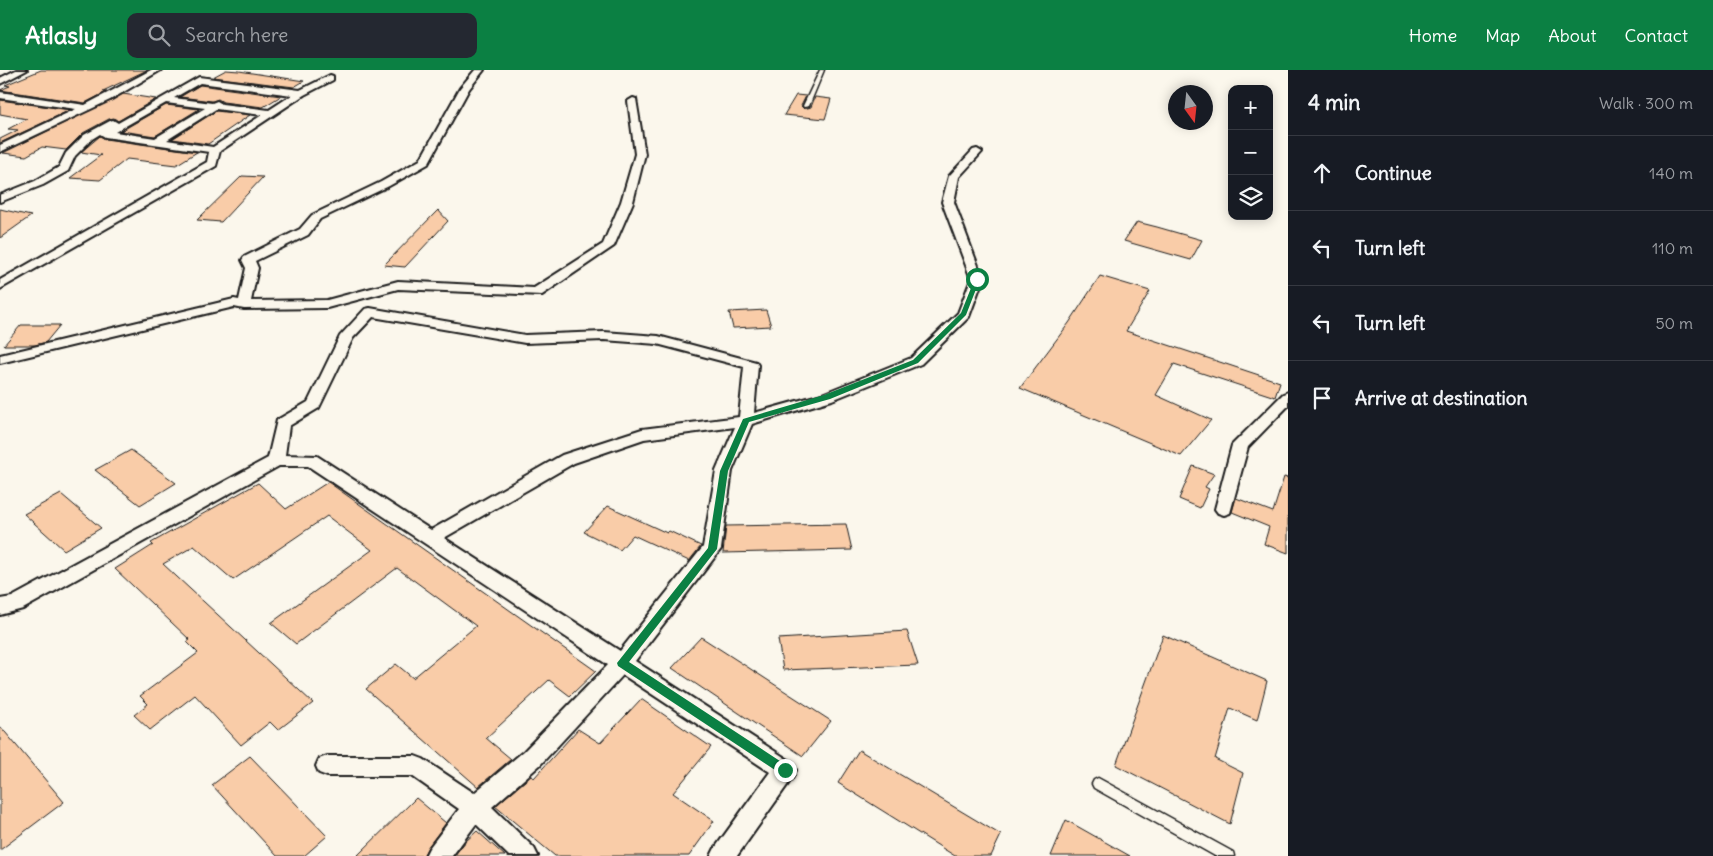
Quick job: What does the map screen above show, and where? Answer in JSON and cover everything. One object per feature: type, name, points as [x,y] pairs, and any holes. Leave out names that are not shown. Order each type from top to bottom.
[{"type":"street","points":[[0,81],[23,70]]},
{"type":"street","points":[[0,149],[86,108],[158,70]]},
{"type":"street","points":[[244,304],[252,268],[248,260],[304,232],[316,217],[385,184],[424,162],[465,88],[480,70]]},
{"type":"street","points":[[301,93],[199,80],[106,134],[215,150],[301,93],[330,78]]},
{"type":"street","points":[[158,141],[247,86]]},
{"type":"street","points":[[0,95],[86,108]]},
{"type":"street","points":[[165,100],[271,113]]},
{"type":"street","points":[[0,359],[234,303],[327,304],[398,285],[536,292],[608,246],[627,202],[640,154],[633,100]]},
{"type":"street","points":[[0,199],[39,183],[64,169],[70,155],[88,137],[106,126],[126,117],[143,113]]},
{"type":"street","points":[[0,141],[11,144]]},
{"type":"street","points":[[0,285],[212,164],[215,150]]},
{"type":"street","points":[[431,538],[568,459],[642,434],[746,421],[827,397],[916,361],[964,314],[977,279],[948,202],[954,176],[978,152]]},
{"type":"street","points":[[276,461],[282,424],[314,405],[347,336],[370,312],[525,340],[604,336],[658,340],[751,365],[746,421],[724,471],[712,549],[622,663],[532,758],[475,807],[437,856]]},
{"type":"street","points":[[1224,509],[1240,445],[1288,398]]},
{"type":"street","points":[[0,607],[16,604],[276,461],[311,460],[785,770],[723,856]]},
{"type":"street","points":[[327,766],[415,766],[475,807],[526,856]]},
{"type":"lane","points":[[806,106],[822,70]]},
{"type":"lane","points":[[1098,784],[1228,856]]},
{"type":"building","points":[[41,70],[147,70],[103,91],[106,92],[85,103],[0,90],[10,86],[5,85]]},
{"type":"building","points":[[226,70],[304,81],[294,87],[213,77]]},
{"type":"building","points":[[200,85],[281,96],[263,107],[223,102],[218,99],[212,101],[180,97]]},
{"type":"building","points":[[123,94],[156,99],[118,121],[114,118],[109,119],[83,133],[66,150],[42,147],[26,156],[3,153]]},
{"type":"building","points":[[796,95],[806,96],[801,106],[804,109],[811,107],[815,97],[831,99],[825,119],[784,115]]},
{"type":"building","points":[[0,100],[70,110],[0,143],[0,139],[18,130],[8,129],[27,119],[0,114]]},
{"type":"building","points":[[166,105],[199,109],[155,136],[121,131]]},
{"type":"building","points":[[216,111],[250,115],[208,144],[172,139]]},
{"type":"building","points":[[100,136],[105,139],[197,152],[176,165],[127,159],[100,180],[70,178],[101,155],[81,152]]},
{"type":"building","points":[[242,176],[263,177],[221,222],[197,220]]},
{"type":"building","points":[[0,209],[31,216],[0,238]]},
{"type":"building","points":[[438,210],[448,221],[405,267],[384,265]]},
{"type":"building","points":[[1137,222],[1202,240],[1191,260],[1124,241]]},
{"type":"building","points":[[1100,276],[1150,291],[1126,331],[1280,382],[1275,397],[1174,364],[1156,395],[1211,420],[1181,456],[1020,388],[1069,323]]},
{"type":"building","points":[[766,310],[771,326],[733,328],[729,312]]},
{"type":"building","points":[[21,325],[60,325],[46,342],[35,345],[4,345]]},
{"type":"building","points":[[131,450],[176,483],[140,505],[95,470]]},
{"type":"building","points":[[1193,466],[1214,474],[1205,487],[1209,489],[1200,508],[1179,499]]},
{"type":"building","points":[[1284,477],[1288,478],[1288,553],[1264,544],[1269,527],[1232,512],[1236,498],[1273,512]]},
{"type":"building","points":[[328,482],[596,671],[570,696],[549,680],[486,738],[511,759],[478,787],[366,689],[396,664],[413,678],[476,626],[397,568],[296,644],[271,623],[372,550],[327,516],[233,580],[194,546],[163,564],[313,703],[278,730],[270,722],[241,745],[195,695],[150,730],[134,715],[148,704],[140,696],[198,653],[187,642],[190,640],[115,569],[153,545],[151,543],[258,483],[286,509]]},
{"type":"building","points":[[61,494],[101,528],[64,550],[24,514]]},
{"type":"building","points":[[608,506],[701,546],[689,561],[633,535],[620,550],[584,532]]},
{"type":"building","points":[[846,524],[852,550],[723,553],[726,526]]},
{"type":"building","points":[[907,631],[918,665],[783,670],[778,639]]},
{"type":"building","points":[[1163,635],[1267,681],[1257,720],[1230,708],[1215,759],[1243,773],[1230,824],[1116,765]]},
{"type":"building","points":[[701,637],[831,721],[803,756],[672,668]]},
{"type":"building","points":[[641,699],[711,747],[673,793],[714,821],[689,856],[555,856],[495,806],[531,776],[534,778],[578,729],[600,743]]},
{"type":"building","points":[[0,726],[64,802],[0,850]]},
{"type":"building","points":[[859,750],[1001,835],[991,856],[955,856],[838,783]]},
{"type":"building","points":[[250,756],[327,836],[304,856],[277,856],[212,785]]},
{"type":"building","points":[[416,798],[446,823],[423,856],[357,856]]},
{"type":"building","points":[[1066,820],[1130,856],[1051,856]]},
{"type":"building","points":[[477,831],[505,856],[454,856]]},
{"type":"route","points":[[785,770],[622,663],[712,549],[724,471],[746,421],[827,397],[916,361],[964,314],[977,279]]}]
